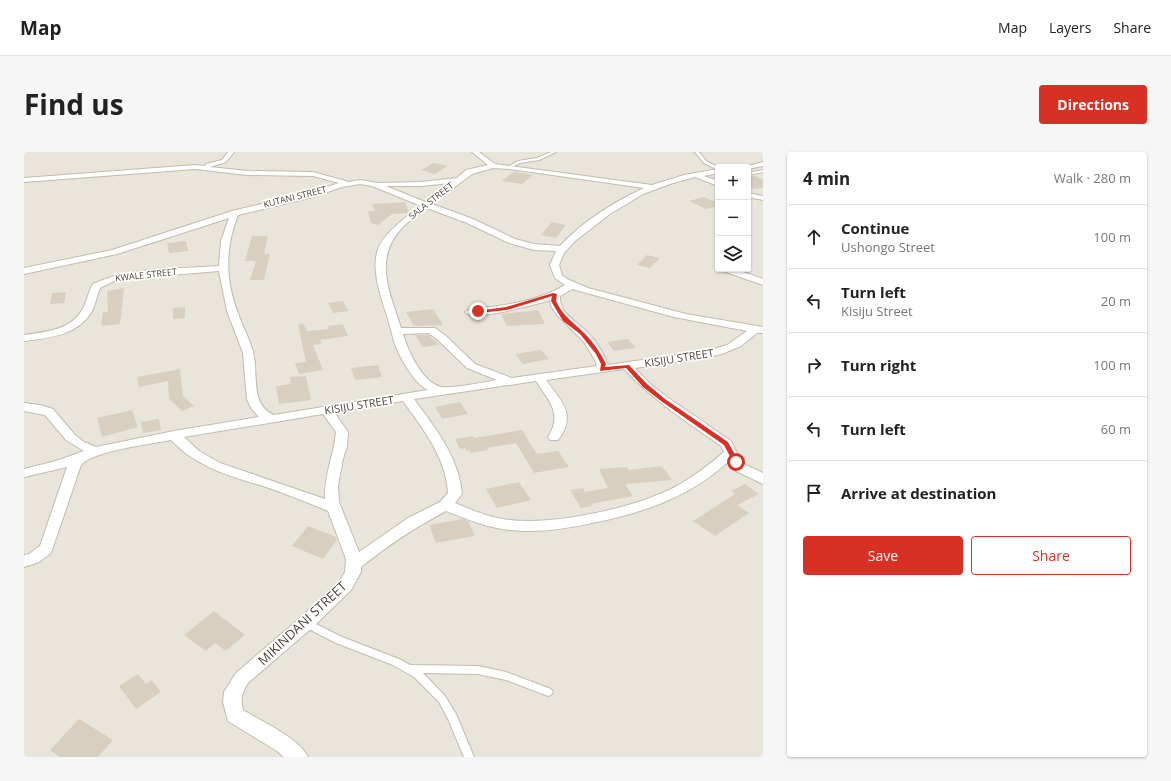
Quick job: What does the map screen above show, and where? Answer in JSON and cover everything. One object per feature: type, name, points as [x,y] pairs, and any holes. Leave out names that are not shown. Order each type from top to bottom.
[{"type":"street","points":[[24,180],[202,167],[224,161],[231,152]]},
{"type":"street","points":[[475,152],[493,166]]},
{"type":"street","points":[[751,166],[763,164]]},
{"type":"street","name":"SALA STREET","points":[[442,391],[428,386],[419,376],[402,349],[384,288],[380,265],[383,248],[398,227],[458,180],[474,170],[493,166],[510,166],[551,174],[652,187]]},
{"type":"street","points":[[202,167],[247,173],[313,174],[348,184]]},
{"type":"street","points":[[715,171],[652,187],[626,200],[583,230],[562,249],[556,257],[555,270],[557,275],[583,290],[682,316],[759,330]]},
{"type":"street","points":[[694,175],[715,183]]},
{"type":"street","points":[[376,184],[422,184],[458,180]]},
{"type":"street","name":"KUTANI STREET","points":[[24,271],[114,252],[263,205],[310,195],[348,184],[369,182],[470,221],[512,240],[534,247],[562,249]]},
{"type":"street","points":[[751,196],[763,198]]},
{"type":"street","points":[[236,213],[227,230],[223,268],[226,290],[236,324],[248,354],[252,398],[260,412],[273,419]]},
{"type":"street","name":"KWALE STREET","points":[[24,338],[60,332],[79,321],[88,309],[96,286],[111,279],[131,275],[223,268]]},
{"type":"street","points":[[735,272],[763,282]]},
{"type":"street","points":[[470,312],[507,308],[555,294],[572,285]]},
{"type":"street","points":[[555,294],[554,301],[559,312],[565,320],[581,333],[598,354],[603,364],[602,370]]},
{"type":"street","points":[[396,331],[431,330],[437,333],[471,366],[512,382]]},
{"type":"street","name":"KISIJU STREET","points":[[24,473],[60,465],[96,451],[174,436],[442,391],[540,379],[718,352],[734,347],[759,330]]},
{"type":"street","points":[[627,366],[645,385],[663,400],[721,439],[729,448],[736,462],[741,468],[763,479]]},
{"type":"street","points":[[540,379],[562,412],[561,427],[559,432],[554,437]]},
{"type":"street","points":[[354,564],[375,547],[413,522],[445,505],[455,494],[454,479],[445,455],[407,398]]},
{"type":"street","points":[[24,407],[48,412],[75,443],[79,446],[96,451]]},
{"type":"street","points":[[326,410],[342,432],[341,446],[336,459],[331,485],[334,508],[354,559],[354,564]]},
{"type":"street","points":[[174,436],[194,455],[220,468],[313,498],[334,508]]},
{"type":"street","points":[[445,505],[484,520],[509,525],[543,526],[573,522],[643,506],[670,496],[705,474],[731,452]]},
{"type":"street","points":[[24,561],[34,558],[46,549],[75,464],[80,458]]},
{"type":"street","name":"MIKINDANI STREET","points":[[298,757],[284,745],[235,715],[232,702],[233,692],[242,678],[306,623],[345,586],[353,572],[354,564]]},
{"type":"lane","points":[[510,166],[519,162],[538,159],[554,152]]},
{"type":"lane","points":[[697,152],[705,162],[715,168]]},
{"type":"lane","points":[[751,173],[763,171]]},
{"type":"lane","points":[[306,623],[339,640],[396,662],[417,674],[442,699],[452,717],[469,757]]},
{"type":"lane","points":[[408,669],[478,670],[506,676],[548,692]]},
{"type":"shaded area","points":[[24,152],[763,152],[763,757],[24,757]]},
{"type":"building","points":[[434,163],[448,166],[435,174],[421,170]]},
{"type":"building","points":[[514,172],[533,175],[522,184],[501,181]]},
{"type":"building","points":[[755,176],[763,180],[763,188],[754,189],[751,188],[751,177]]},
{"type":"building","points":[[704,197],[715,202],[715,207],[706,209],[689,201]]},
{"type":"building","points":[[405,202],[409,213],[392,214],[378,225],[371,223],[368,211],[375,211],[372,204]]},
{"type":"building","points":[[552,222],[566,225],[556,238],[541,235]]},
{"type":"building","points":[[252,236],[268,236],[264,254],[270,254],[264,280],[250,280],[256,261],[245,261]]},
{"type":"building","points":[[186,241],[188,251],[169,253],[167,243]]},
{"type":"building","points":[[647,255],[660,258],[650,268],[637,265]]},
{"type":"building","points":[[124,288],[120,324],[101,326],[103,312],[108,312],[107,291]]},
{"type":"building","points":[[66,292],[64,303],[50,304],[52,293]]},
{"type":"building","points":[[343,301],[349,311],[333,313],[328,303]]},
{"type":"building","points":[[185,307],[185,318],[173,319],[173,308]]},
{"type":"building","points":[[433,309],[443,325],[414,326],[406,312]]},
{"type":"building","points":[[538,310],[545,324],[507,326],[501,314]]},
{"type":"building","points":[[303,323],[307,331],[329,329],[328,326],[343,324],[348,336],[320,340],[321,344],[313,345],[323,370],[299,374],[295,363],[306,362],[298,325]]},
{"type":"building","points":[[415,335],[429,335],[439,345],[423,347]]},
{"type":"building","points":[[628,339],[636,348],[614,351],[607,342]]},
{"type":"building","points":[[541,350],[549,359],[523,364],[515,354]]},
{"type":"building","points":[[378,365],[382,377],[355,380],[351,368]]},
{"type":"building","points":[[180,369],[183,396],[194,406],[182,411],[169,399],[168,381],[139,387],[137,377]]},
{"type":"building","points":[[306,376],[311,400],[279,404],[276,386],[291,384],[290,377]]},
{"type":"building","points":[[460,402],[468,414],[442,419],[435,407]]},
{"type":"building","points":[[132,410],[138,427],[102,437],[97,418]]},
{"type":"building","points":[[159,419],[161,430],[143,433],[141,422]]},
{"type":"building","points":[[522,430],[537,454],[558,451],[569,467],[534,473],[516,443],[487,448],[488,450],[471,453],[469,450],[466,451],[465,448],[460,449],[455,439],[473,436],[474,438]]},
{"type":"building","points":[[662,466],[672,480],[625,484],[633,496],[591,504],[592,506],[581,508],[570,490],[583,488],[585,492],[608,488],[599,469],[627,467],[629,470]]},
{"type":"building","points":[[519,482],[531,500],[497,508],[486,489]]},
{"type":"building","points":[[745,484],[759,494],[737,505],[749,513],[715,536],[693,521],[735,494],[731,491]]},
{"type":"building","points":[[463,519],[468,521],[475,536],[436,543],[429,525]]},
{"type":"building","points":[[308,526],[336,537],[337,540],[323,559],[292,546]]},
{"type":"building","points":[[214,611],[245,635],[226,651],[215,643],[206,651],[184,635]]},
{"type":"building","points":[[138,674],[146,684],[152,680],[161,692],[136,709],[119,686]]},
{"type":"building","points":[[79,719],[113,740],[98,757],[60,757],[50,750]]},
{"type":"route","points":[[478,311],[507,308],[555,294],[554,301],[559,312],[565,320],[581,333],[598,354],[603,364],[602,370],[627,366],[645,385],[663,400],[716,435],[729,448],[736,462]]}]
